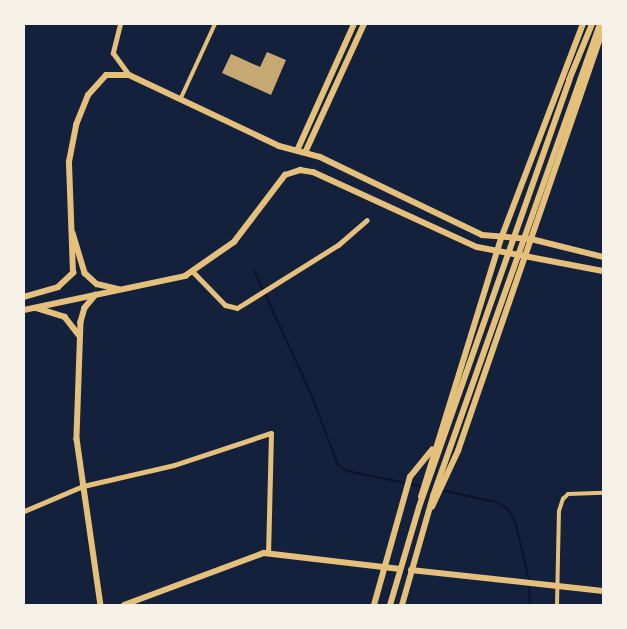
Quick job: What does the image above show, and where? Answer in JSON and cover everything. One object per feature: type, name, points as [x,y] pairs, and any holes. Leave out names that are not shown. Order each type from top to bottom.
[{"type":"main road","points":[[297,151],[354,24]]},
{"type":"main road","points":[[305,153],[364,24]]},
{"type":"main road","points":[[402,605],[430,510],[430,495],[426,483],[434,447],[525,168],[583,24]]},
{"type":"main road","points":[[426,483],[447,434],[554,121],[592,24]]},
{"type":"main road","points":[[440,487],[454,437],[600,24]]},
{"type":"main road","points":[[390,605],[419,507],[440,487],[458,452],[527,254],[584,78],[603,30]]},
{"type":"main road","points":[[24,297],[46,293],[63,284],[73,273],[68,180],[72,141],[88,94],[106,75],[129,75],[180,100],[305,153],[482,235],[532,239],[603,257]]},
{"type":"main road","points":[[24,310],[173,280],[193,272],[234,242],[285,176],[296,171],[313,172],[477,247],[527,254],[603,271]]},
{"type":"main road","points":[[70,224],[85,273],[97,284],[124,290]]},
{"type":"main road","points":[[96,294],[83,315],[79,337],[78,439],[101,605]]},
{"type":"main road","points":[[33,308],[65,317],[79,337]]},
{"type":"main road","points":[[374,605],[410,477],[434,447]]},
{"type":"main road","points":[[124,605],[268,552],[400,569]]},
{"type":"main road","points":[[411,570],[603,591]]},
{"type":"street","points":[[120,24],[113,53],[129,75]]},
{"type":"street","points":[[180,100],[215,24]]},
{"type":"street","points":[[193,272],[228,307],[237,308],[343,242],[367,220]]},
{"type":"street","points":[[24,511],[83,486],[174,465],[271,433],[268,552]]},
{"type":"street","points":[[557,605],[559,511],[563,499],[568,494],[603,493]]},
{"type":"building","points":[[267,52],[286,60],[271,95],[222,73],[231,54],[260,67]]},
{"type":"waterway","points":[[254,270],[311,394],[338,465],[347,471],[424,487]]},
{"type":"waterway","points":[[441,490],[496,502],[508,509],[516,525],[529,580]]},
{"type":"waterway","points":[[529,585],[530,605]]}]
